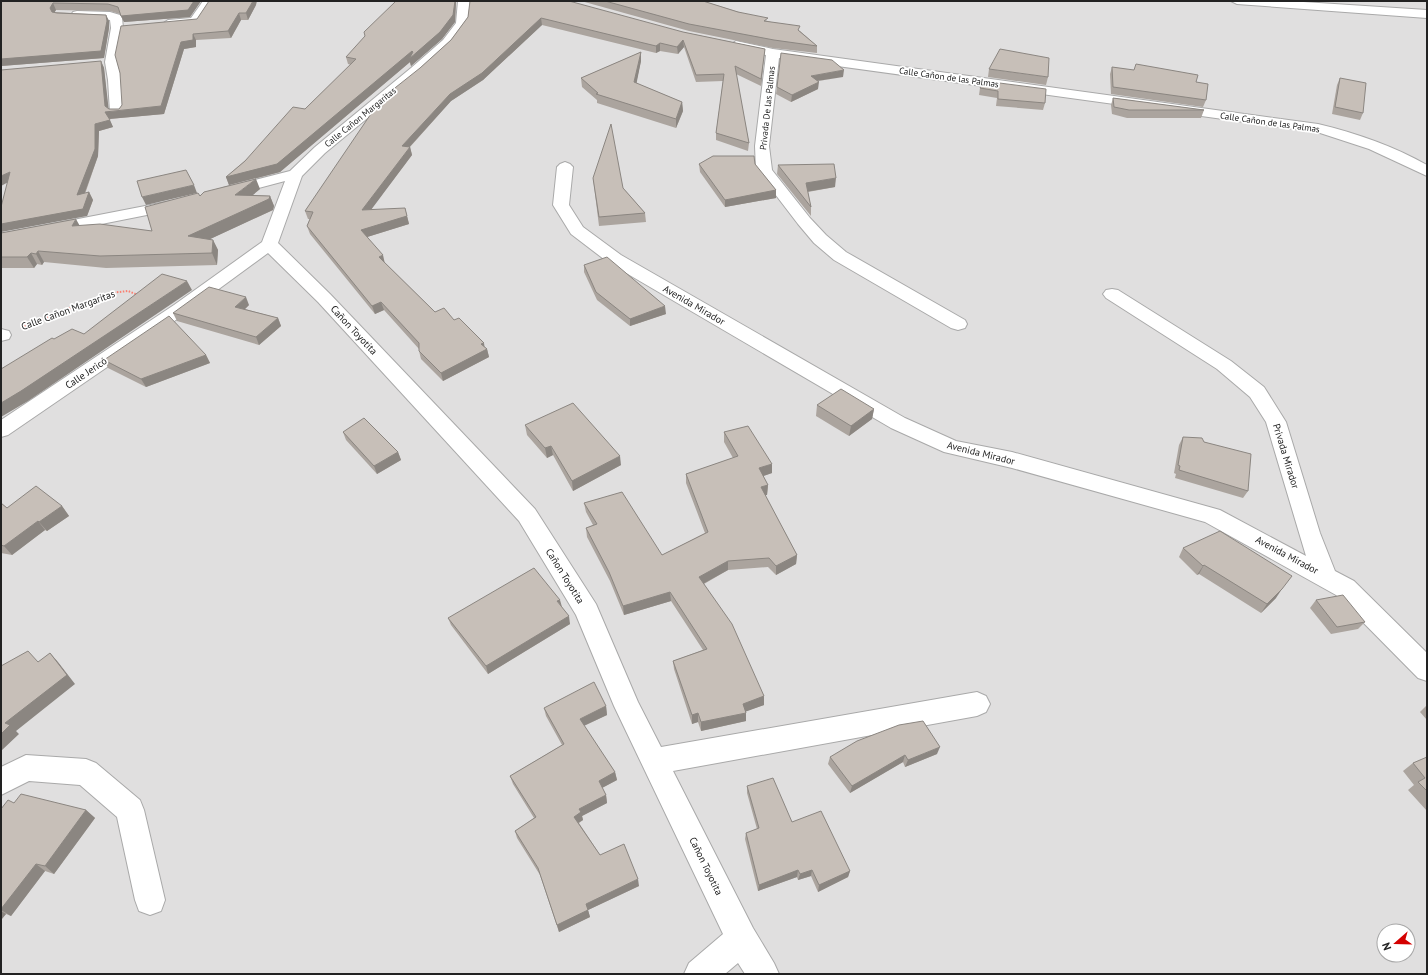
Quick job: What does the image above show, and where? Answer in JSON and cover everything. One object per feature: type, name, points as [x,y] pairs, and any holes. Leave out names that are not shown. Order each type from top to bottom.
[{"type":"street","points":[[153,25],[195,20],[209,1]]},
{"type":"street","name":"Calle Cañon Margaritas","points":[[269,244],[295,174],[320,150],[416,71],[447,43],[462,23],[464,1]]},
{"type":"street","points":[[1237,1],[1427,14]]},
{"type":"street","points":[[67,14],[110,16],[117,23],[131,27]]},
{"type":"street","points":[[116,112],[115,80],[111,62],[117,23]]},
{"type":"street","name":"Calle Cañon de las Palmas","points":[[723,42],[773,52],[1318,128],[1356,138],[1411,161],[1427,171]]},
{"type":"street","name":"Privada De las Palmas","points":[[773,52],[762,146],[764,170],[804,222],[820,239],[840,256],[958,324]]},
{"type":"street","points":[[96,63],[111,62]]},
{"type":"street","points":[[1411,161],[1427,158]]},
{"type":"street","name":"Avenida Mirador","points":[[565,167],[561,205],[577,230],[615,259],[898,423],[951,447],[1012,460],[1212,516],[1345,588],[1427,670]]},
{"type":"street","points":[[213,195],[295,174]]},
{"type":"street","points":[[1,239],[115,218],[190,201]]},
{"type":"street","name":"Calle Jericó","points":[[1,430],[180,309],[269,244]]},
{"type":"street","name":"Cañon Toyotita","points":[[269,244],[324,298],[527,515],[587,611],[628,706],[742,939],[763,974]]},
{"type":"street","name":"Privada Mirador","points":[[1112,294],[1224,365],[1257,392],[1276,422],[1309,533],[1325,576]]},
{"type":"street","points":[[655,761],[977,704]]},
{"type":"street","points":[[1,782],[26,768],[86,772],[130,810],[150,900]]},
{"type":"street","points":[[700,974],[742,939]]},
{"type":"path","name":"Calle Cañon Margaritas","points":[[2,335],[110,292],[128,291],[180,309]]},
{"type":"shaded area","points":[[1,1],[1427,1],[1427,974],[1,974]]},
{"type":"building","points":[[1,1],[194,1],[188,10],[121,16],[118,7],[108,4],[53,3],[50,8],[52,12],[106,15],[107,21],[101,51],[1,59]]},
{"type":"building","points":[[209,1],[253,1],[246,13],[239,13],[228,31],[193,34],[193,40],[181,42],[161,106],[105,112],[110,120],[95,124],[95,149],[77,195],[89,192],[83,209],[1,224],[1,207],[10,172],[1,176],[1,70],[101,61],[105,106],[109,109],[119,109],[122,105],[120,73],[115,55],[121,26],[197,19]]},
{"type":"building","points":[[396,1],[455,1],[453,15],[440,32],[409,59],[413,52],[412,51],[277,164],[226,177],[245,161],[293,107],[305,109],[356,59],[346,57],[365,36],[364,32]]},
{"type":"building","points":[[470,1],[569,1],[683,32],[765,49],[761,79],[735,66],[749,143],[716,133],[724,74],[696,75],[683,40],[677,47],[660,43],[656,46],[541,18],[482,73],[450,94],[402,146],[410,147],[362,210],[405,208],[407,216],[361,230],[383,255],[379,257],[435,312],[444,308],[454,320],[459,318],[484,343],[481,344],[487,349],[441,373],[419,351],[419,343],[381,302],[372,306],[307,226],[313,212],[305,211],[381,99],[420,68],[451,40],[468,17]]},
{"type":"building","points":[[605,1],[703,1],[738,12],[768,18],[764,21],[800,26],[798,30],[817,46],[774,40],[689,24]]},
{"type":"building","points":[[1000,49],[1049,58],[1048,77],[989,69]]},
{"type":"building","points":[[641,52],[634,82],[682,102],[676,119],[596,94],[598,93],[581,78]]},
{"type":"building","points":[[781,53],[832,60],[844,70],[811,76],[819,82],[792,95],[777,87]]},
{"type":"building","points":[[1136,64],[1198,75],[1196,82],[1208,84],[1206,100],[1113,87],[1112,67],[1134,70]]},
{"type":"building","points":[[1340,78],[1366,83],[1363,113],[1335,107]]},
{"type":"building","points":[[984,81],[1046,89],[1045,103],[998,99],[998,91],[980,88]]},
{"type":"building","points":[[1113,98],[1204,110],[1129,110],[1114,107]]},
{"type":"building","points":[[611,124],[623,188],[645,213],[599,217],[593,178]]},
{"type":"building","points":[[713,156],[754,156],[755,164],[776,190],[725,200],[699,164]]},
{"type":"building","points":[[834,164],[836,178],[806,183],[811,207],[778,165]]},
{"type":"building","points":[[186,170],[194,185],[142,197],[137,181]]},
{"type":"building","points":[[256,179],[235,195],[270,196],[269,199],[188,236],[213,240],[212,253],[100,256],[38,251],[36,254],[31,253],[27,257],[1,257],[1,233],[76,219],[72,226],[100,224],[152,231],[145,207],[198,193],[200,196],[204,192]]},
{"type":"building","points":[[607,257],[665,306],[630,319],[596,292],[584,265]]},
{"type":"building","points":[[162,274],[187,281],[1,403],[1,369],[52,338],[54,339],[72,329],[84,334]]},
{"type":"building","points":[[209,287],[246,297],[235,307],[278,318],[256,337],[173,313]]},
{"type":"building","points":[[169,316],[206,355],[141,379],[104,360]]},
{"type":"building","points":[[841,389],[874,409],[851,426],[817,405]]},
{"type":"building","points":[[573,403],[620,456],[572,481],[551,446],[545,448],[525,425]]},
{"type":"building","points":[[364,418],[398,452],[374,466],[343,432]]},
{"type":"building","points":[[748,426],[772,464],[759,468],[768,485],[761,487],[797,555],[776,566],[769,558],[728,561],[699,577],[732,624],[764,696],[743,704],[746,713],[701,722],[698,713],[692,715],[673,661],[707,649],[670,592],[623,606],[609,572],[586,528],[597,524],[584,503],[622,492],[662,555],[708,532],[686,474],[738,456],[724,432]]},
{"type":"building","points":[[1183,437],[1202,438],[1204,442],[1251,454],[1248,491],[1179,470],[1180,466],[1178,465]]},
{"type":"building","points":[[36,486],[62,506],[39,522],[38,521],[4,546],[1,545],[1,503],[7,508]]},
{"type":"building","points":[[1220,531],[1292,576],[1267,604],[1204,565],[1203,566],[1183,548]]},
{"type":"building","points":[[534,568],[560,600],[557,601],[569,616],[486,666],[448,618]]},
{"type":"building","points":[[1343,595],[1365,622],[1337,627],[1316,600]]},
{"type":"building","points":[[28,651],[38,662],[50,653],[67,675],[5,723],[10,725],[1,734],[1,666]]},
{"type":"building","points":[[594,682],[606,706],[580,719],[615,772],[599,781],[606,795],[579,809],[581,812],[574,817],[600,855],[624,844],[638,879],[586,904],[588,910],[557,925],[538,868],[515,831],[536,817],[510,776],[564,744],[544,708]]},
{"type":"building","points":[[923,721],[940,747],[908,760],[905,755],[852,786],[830,757],[857,741],[899,725]]},
{"type":"building","points":[[1427,757],[1427,791],[1418,782],[1425,778],[1413,763]]},
{"type":"building","points":[[773,778],[792,822],[821,811],[850,871],[819,885],[812,870],[800,874],[798,870],[759,885],[746,833],[759,828],[747,786]]},
{"type":"building","points":[[21,794],[86,810],[45,866],[36,864],[1,909],[1,809],[8,800],[14,803]]}]
